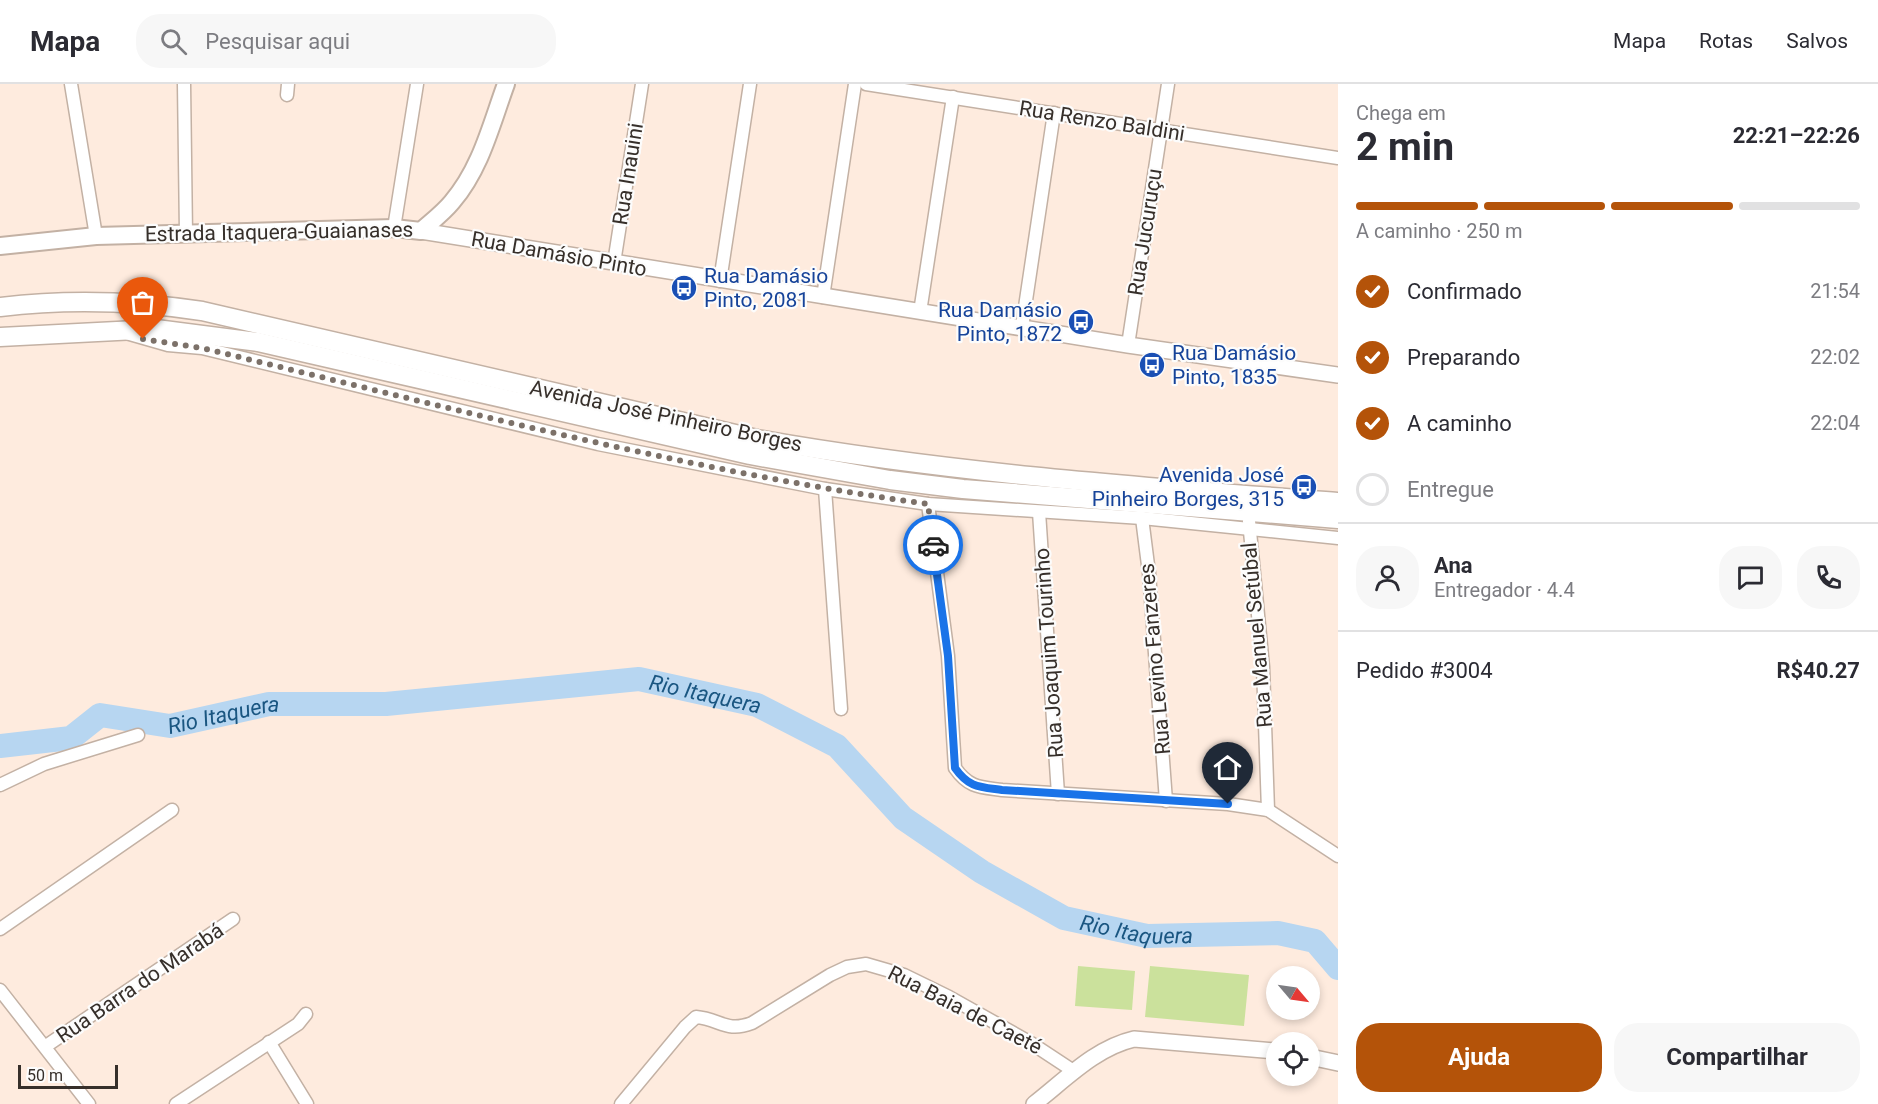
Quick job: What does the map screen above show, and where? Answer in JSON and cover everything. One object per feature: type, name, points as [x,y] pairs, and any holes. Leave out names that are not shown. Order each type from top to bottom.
[{"type":"main road","name":"Estrada Itaquera-Guaianases","points":[[0,246],[96,236],[394,228],[421,231],[451,205],[466,185],[480,158],[506,84]]},
{"type":"main road","name":"Avenida José Pinheiro Borges","points":[[0,307],[50,301],[157,304],[202,311],[757,439],[823,451],[1248,512],[1338,502]]},
{"type":"main road","name":"Avenida José Pinheiro Borges","points":[[0,337],[156,329],[258,342],[750,455],[870,476],[963,489],[1338,519]]},
{"type":"street","points":[[71,84],[96,236]]},
{"type":"street","points":[[184,84],[186,234]]},
{"type":"street","points":[[394,228],[417,84]]},
{"type":"street","name":"Rua Inauini","points":[[614,263],[642,84]]},
{"type":"street","points":[[720,281],[750,84]]},
{"type":"street","points":[[823,297],[855,84]]},
{"type":"street","name":"Rua Renzo Baldini","points":[[866,84],[1338,158]]},
{"type":"street","name":"Rua Jucuruçu","points":[[1128,345],[1168,84]]},
{"type":"street","points":[[920,312],[953,98]]},
{"type":"street","points":[[1022,327],[1054,113]]},
{"type":"street","name":"Rua Damásio Pinto","points":[[421,231],[720,281],[1128,345],[1338,375]]},
{"type":"street","points":[[115,330],[143,339],[202,348],[598,444],[825,489],[928,504],[1142,518],[1248,512],[1338,538]]},
{"type":"street","points":[[825,489],[841,710]]},
{"type":"street","points":[[928,504],[948,656],[955,768],[964,781],[979,787],[1268,810],[1338,856]]},
{"type":"street","name":"Rua Joaquim Tourinho","points":[[1039,512],[1058,794]]},
{"type":"street","name":"Rua Manuel Setúbal","points":[[1248,512],[1263,667],[1268,810]]},
{"type":"street","name":"Rua Levino Fanzeres","points":[[1142,518],[1149,573],[1166,801]]},
{"type":"street","points":[[0,785],[44,764],[138,735]]},
{"type":"street","points":[[0,929],[172,810]]},
{"type":"street","name":"Rua Barra do Marabá","points":[[46,1046],[233,919]]},
{"type":"street","name":"Rua Baia de Caeté","points":[[621,1104],[685,1027],[696,1017],[708,1018],[729,1028],[739,1028],[752,1023],[830,975],[847,967],[866,964],[904,975],[948,997],[1031,1043],[1075,1072]]},
{"type":"street","points":[[0,990],[89,1104]]},
{"type":"street","points":[[176,1104],[190,1100],[269,1042],[298,1024],[306,1014]]},
{"type":"street","points":[[1034,1104],[1117,1043],[1134,1039],[1266,1050]]},
{"type":"street","points":[[269,1042],[307,1104]]},
{"type":"street","points":[[1320,1059],[1338,1063]]},
{"type":"green space","points":[[1078,966],[1135,971],[1132,1010],[1075,1006]]},
{"type":"green space","points":[[1150,966],[1249,975],[1244,1026],[1145,1017]]},
{"type":"waterway","name":"Rio Itaquera","points":[[0,746],[71,738],[100,715],[170,726],[269,704],[386,704],[639,679],[757,705],[837,746],[903,818],[982,872],[1064,918],[1147,936],[1278,933],[1315,941],[1338,968]]},
{"type":"way so far","points":[[143,339],[168,345],[202,348],[598,444],[825,489],[928,504],[933,545]]},
{"type":"place","name":"Rua Damásio Pinto, 2081","points":[[684,288]]},
{"type":"place","name":"Rua Damásio Pinto, 1872","points":[[1081,322]]},
{"type":"place","name":"Rua Damásio Pinto, 1835","points":[[1152,365]]},
{"type":"place","name":"Avenida José Pinheiro Borges, 315","points":[[1304,487]]},
{"type":"route","points":[[933,545],[948,656],[951,736],[955,768],[964,781],[979,787],[1002,790],[1228,804]]}]
